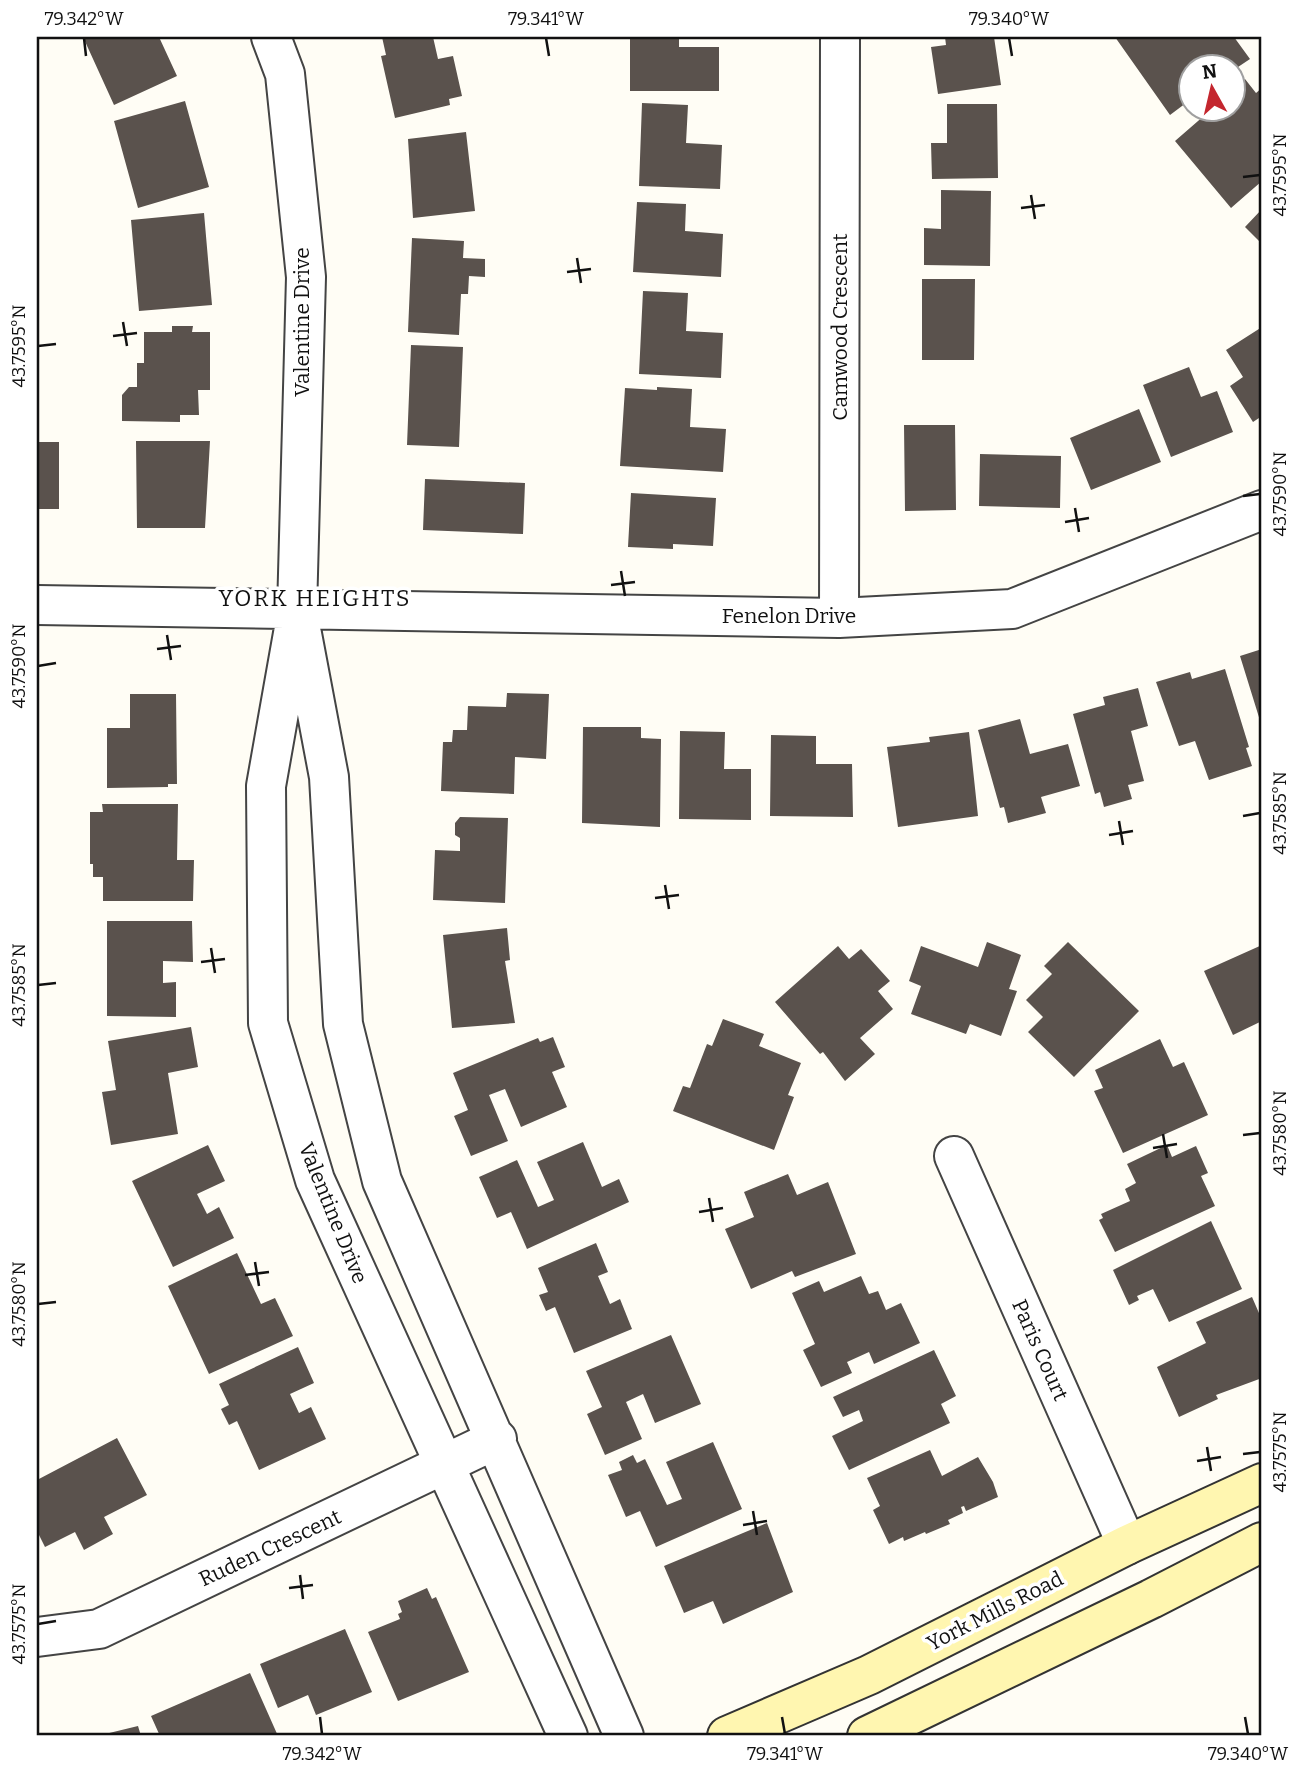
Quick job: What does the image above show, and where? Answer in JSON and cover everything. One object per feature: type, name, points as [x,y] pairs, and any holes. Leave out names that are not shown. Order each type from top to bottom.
[{"type":"main road","name":"York Mills Road","points":[[727,1736],[869,1675],[1127,1545],[1262,1483]]},
{"type":"main road","points":[[867,1736],[1152,1600],[1262,1542]]},
{"type":"street","name":"Valentine Drive","points":[[271,37],[285,74],[306,277],[297,611],[266,786],[268,1023],[315,1180],[442,1465],[568,1736]]},
{"type":"street","name":"Camwood Crescent","points":[[838,618],[841,37]]},
{"type":"street","name":"Fenelon Drive","points":[[37,605],[838,618],[1012,609],[1262,510]]},
{"type":"street","name":"Valentine Drive","points":[[297,611],[329,777],[346,1037],[382,1181],[624,1736]]},
{"type":"street","name":"Paris Court","points":[[954,1156],[1127,1545]]},
{"type":"street","name":"Ruden Crescent","points":[[37,1637],[99,1629],[496,1439]]},
{"type":"building","points":[[83,37],[159,37],[177,76],[114,105]]},
{"type":"building","points":[[382,37],[433,37],[438,59],[453,56],[462,96],[449,99],[450,105],[395,118],[381,56],[386,55]]},
{"type":"building","points":[[630,37],[679,37],[679,47],[719,47],[719,91],[630,91]]},
{"type":"building","points":[[945,37],[994,37],[1001,85],[938,94],[931,47],[946,45]]},
{"type":"building","points":[[1115,37],[1234,37],[1245,52],[1176,52],[1176,110],[1170,115]]},
{"type":"building","points":[[1246,80],[1256,93],[1262,88],[1262,181],[1231,208],[1175,141],[1197,122],[1246,122]]},
{"type":"building","points":[[185,101],[209,187],[138,208],[114,121]]},
{"type":"building","points":[[642,103],[688,105],[686,143],[722,145],[720,189],[639,186]]},
{"type":"building","points":[[947,104],[997,104],[998,178],[932,179],[931,143],[947,143]]},
{"type":"building","points":[[466,132],[475,211],[413,218],[408,139]]},
{"type":"building","points":[[941,190],[991,191],[990,266],[924,265],[924,228],[941,229]]},
{"type":"building","points":[[637,202],[686,204],[685,231],[723,234],[721,277],[633,272]]},
{"type":"building","points":[[1262,209],[1262,244],[1245,227]]},
{"type":"building","points":[[204,213],[212,305],[139,311],[131,220]]},
{"type":"building","points":[[412,238],[464,241],[463,258],[485,259],[485,277],[469,276],[468,294],[461,294],[459,335],[408,332]]},
{"type":"building","points":[[922,279],[975,279],[974,360],[922,360]]},
{"type":"building","points":[[643,291],[688,293],[686,331],[723,333],[721,378],[639,374]]},
{"type":"building","points":[[172,326],[193,326],[192,332],[210,332],[210,390],[198,390],[199,415],[180,415],[180,422],[122,421],[122,395],[129,387],[137,387],[137,363],[144,363],[144,332],[172,332]]},
{"type":"building","points":[[1262,327],[1262,416],[1253,422],[1230,386],[1243,377],[1226,350]]},
{"type":"building","points":[[411,345],[463,347],[459,447],[407,445]]},
{"type":"building","points":[[1189,367],[1201,397],[1217,391],[1233,432],[1171,457],[1143,385]]},
{"type":"building","points":[[657,387],[692,389],[690,427],[726,429],[723,472],[620,466],[625,388],[657,390]]},
{"type":"building","points":[[1139,409],[1161,462],[1091,490],[1070,438]]},
{"type":"building","points":[[904,425],[955,425],[956,510],[905,511]]},
{"type":"building","points":[[136,441],[210,441],[205,528],[137,528]]},
{"type":"building","points":[[37,442],[59,442],[59,509],[37,509]]},
{"type":"building","points":[[980,454],[1061,456],[1060,508],[979,506]]},
{"type":"building","points":[[425,479],[525,483],[523,534],[423,530]]},
{"type":"building","points":[[631,493],[716,498],[713,546],[673,544],[673,549],[628,547]]},
{"type":"building","points":[[1262,649],[1262,727],[1240,656]]},
{"type":"building","points":[[1225,669],[1249,747],[1246,748],[1252,766],[1209,780],[1195,741],[1179,746],[1156,682],[1190,672],[1192,679]]},
{"type":"building","points":[[1138,688],[1148,726],[1131,731],[1144,781],[1128,785],[1132,799],[1104,807],[1100,792],[1095,794],[1073,714],[1105,705],[1103,697]]},
{"type":"building","points":[[507,693],[549,694],[546,759],[515,757],[514,794],[441,791],[443,742],[452,742],[453,730],[467,730],[468,706],[506,707]]},
{"type":"building","points":[[130,694],[176,694],[177,784],[168,784],[168,787],[107,788],[107,728],[130,728]]},
{"type":"building","points":[[1020,719],[1030,754],[1068,744],[1080,786],[1041,797],[1046,813],[1008,823],[1004,807],[1000,808],[978,730]]},
{"type":"building","points":[[583,727],[641,727],[641,738],[661,739],[660,827],[582,823]]},
{"type":"building","points":[[680,731],[725,732],[724,769],[751,769],[751,820],[679,819]]},
{"type":"building","points":[[969,732],[978,816],[898,827],[887,747],[930,742],[929,737]]},
{"type":"building","points":[[771,735],[816,736],[816,764],[852,764],[853,817],[770,816]]},
{"type":"building","points":[[102,804],[178,804],[177,860],[194,860],[193,901],[103,901],[103,877],[93,877],[93,864],[90,864],[90,812],[103,812]]},
{"type":"building","points":[[460,817],[508,818],[505,903],[433,900],[435,850],[460,851],[460,838],[455,835],[455,823]]},
{"type":"building","points":[[107,921],[192,921],[193,962],[163,961],[163,983],[176,982],[176,1017],[107,1016]]},
{"type":"building","points":[[507,928],[510,960],[505,961],[515,1023],[452,1028],[443,935]]},
{"type":"building","points":[[987,942],[1021,955],[1009,989],[1017,991],[1001,1036],[970,1024],[966,1034],[911,1014],[921,986],[909,981],[921,946],[978,967]]},
{"type":"building","points":[[1068,942],[1139,1011],[1074,1077],[1028,1032],[1043,1017],[1026,1000],[1052,974],[1044,966]]},
{"type":"building","points":[[1262,945],[1262,1021],[1233,1035],[1204,971]]},
{"type":"building","points":[[838,946],[849,959],[861,949],[890,981],[878,991],[893,1009],[860,1038],[875,1054],[845,1081],[823,1052],[820,1054],[775,1002]]},
{"type":"building","points":[[723,1019],[764,1034],[759,1046],[801,1063],[788,1095],[794,1097],[774,1150],[673,1111],[683,1086],[690,1088],[707,1044],[712,1046]]},
{"type":"building","points":[[191,1027],[198,1067],[168,1073],[178,1134],[111,1145],[102,1092],[116,1090],[108,1041]]},
{"type":"building","points":[[553,1037],[565,1067],[552,1072],[567,1107],[521,1127],[505,1089],[489,1095],[508,1141],[471,1156],[454,1116],[468,1110],[453,1073],[538,1038],[540,1042]]},
{"type":"building","points":[[1160,1039],[1173,1067],[1184,1062],[1208,1115],[1123,1153],[1094,1091],[1103,1088],[1095,1070]]},
{"type":"building","points":[[583,1142],[602,1187],[619,1179],[629,1202],[527,1249],[511,1212],[497,1218],[479,1177],[517,1160],[538,1207],[554,1200],[537,1162]]},
{"type":"building","points":[[208,1145],[225,1181],[197,1194],[207,1214],[219,1207],[234,1238],[173,1267],[132,1181]]},
{"type":"building","points":[[1167,1145],[1172,1157],[1196,1146],[1208,1173],[1201,1176],[1215,1206],[1115,1252],[1099,1220],[1103,1218],[1101,1214],[1130,1201],[1125,1189],[1136,1183],[1127,1164]]},
{"type":"building","points":[[788,1174],[797,1195],[828,1182],[856,1254],[795,1277],[792,1271],[751,1289],[725,1229],[754,1217],[744,1192]]},
{"type":"building","points":[[1211,1221],[1242,1289],[1169,1322],[1153,1289],[1137,1296],[1139,1300],[1129,1305],[1113,1270]]},
{"type":"building","points":[[596,1243],[608,1272],[598,1276],[610,1304],[620,1299],[632,1329],[574,1353],[555,1307],[546,1311],[539,1295],[548,1292],[538,1268]]},
{"type":"building","points":[[237,1253],[261,1304],[275,1298],[293,1336],[209,1374],[168,1286]]},
{"type":"building","points":[[861,1276],[869,1294],[878,1291],[886,1310],[901,1303],[920,1343],[874,1364],[869,1352],[847,1362],[852,1373],[821,1387],[803,1350],[815,1344],[792,1293],[819,1281],[824,1292]]},
{"type":"building","points":[[1252,1297],[1262,1320],[1262,1378],[1216,1395],[1218,1399],[1179,1417],[1157,1367],[1206,1343],[1196,1322]]},
{"type":"building","points":[[671,1335],[701,1404],[655,1423],[643,1394],[626,1402],[642,1439],[605,1455],[587,1414],[602,1407],[586,1371]]},
{"type":"building","points":[[298,1347],[314,1383],[290,1394],[299,1413],[311,1407],[326,1439],[259,1470],[237,1421],[229,1425],[221,1409],[229,1405],[219,1384]]},
{"type":"building","points":[[934,1350],[956,1396],[941,1404],[950,1423],[849,1470],[832,1436],[863,1421],[859,1410],[843,1417],[833,1397]]},
{"type":"building","points":[[117,1438],[147,1495],[104,1517],[113,1534],[84,1550],[75,1532],[45,1547],[37,1531],[37,1480]]},
{"type":"building","points":[[713,1442],[742,1509],[656,1547],[640,1511],[626,1517],[608,1475],[622,1470],[619,1462],[633,1455],[637,1463],[645,1459],[667,1505],[682,1499],[666,1462]]},
{"type":"building","points":[[930,1450],[942,1476],[978,1457],[993,1482],[998,1497],[966,1511],[964,1506],[961,1507],[963,1513],[948,1520],[950,1524],[904,1541],[903,1537],[889,1544],[873,1510],[880,1506],[867,1478]]},
{"type":"building","points":[[767,1523],[793,1592],[723,1624],[713,1601],[684,1613],[664,1566]]},
{"type":"building","points":[[427,1588],[432,1599],[436,1597],[469,1672],[398,1701],[368,1632],[400,1619],[398,1614],[402,1612],[398,1601]]},
{"type":"building","points":[[345,1629],[372,1692],[316,1715],[308,1695],[278,1708],[260,1664]]},
{"type":"building","points":[[250,1673],[278,1736],[160,1736],[151,1716]]},
{"type":"building","points":[[138,1726],[141,1736],[101,1736],[101,1735]]},
{"type":"district","name":"YORK HEIGHTS","points":[[315,598]]}]
